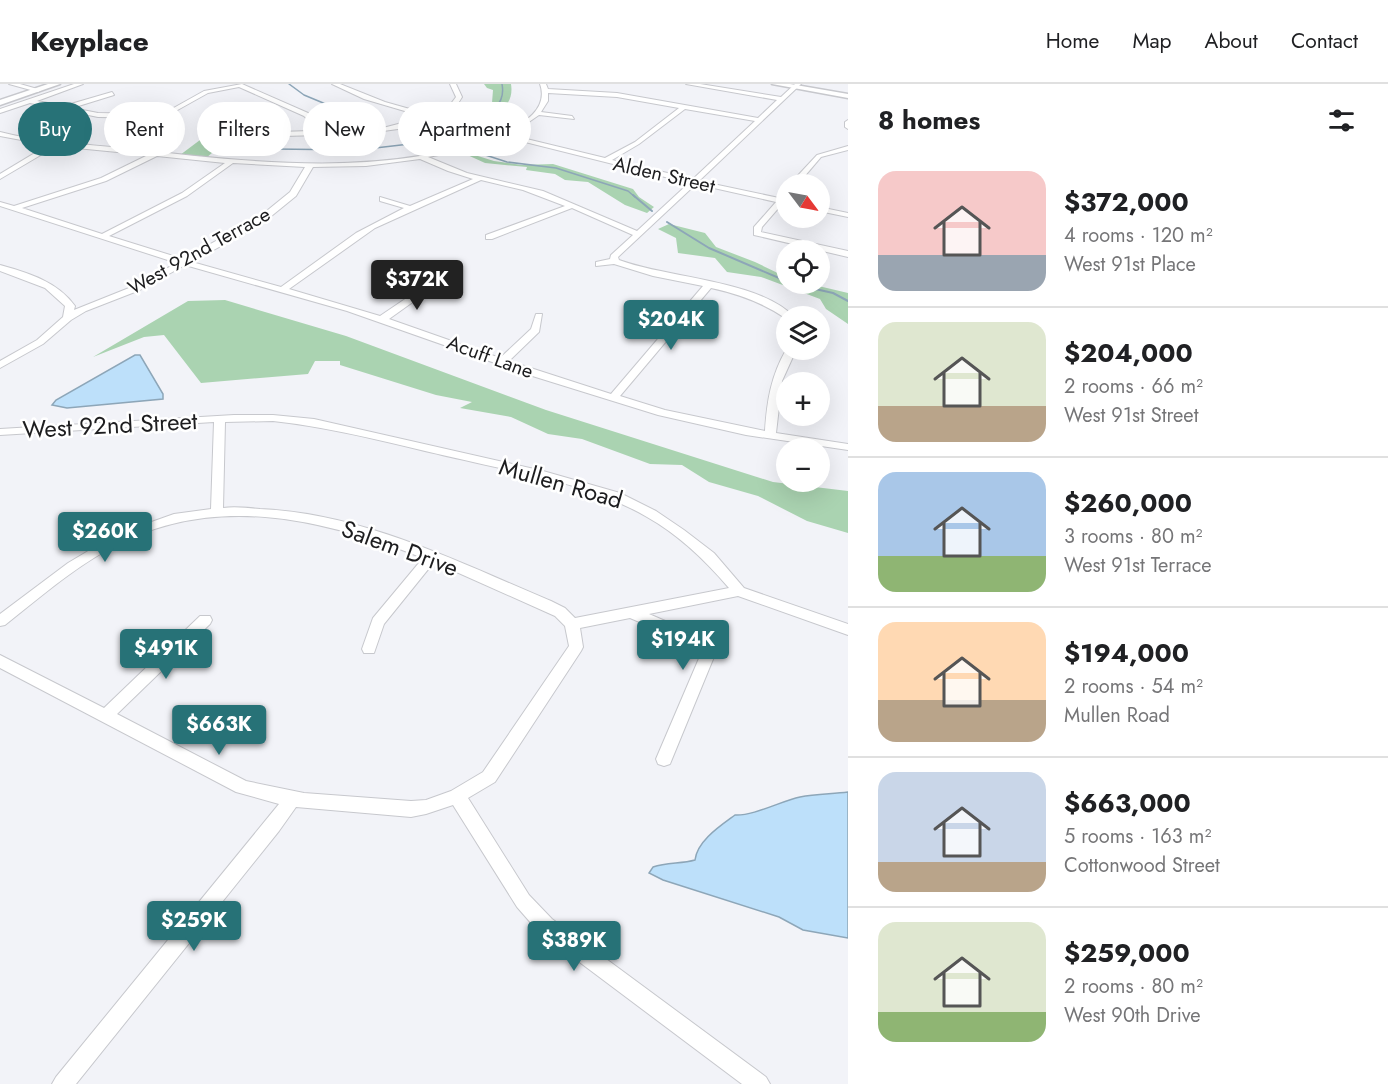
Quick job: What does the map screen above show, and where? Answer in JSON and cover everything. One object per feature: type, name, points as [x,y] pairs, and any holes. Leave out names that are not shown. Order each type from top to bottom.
[{"type":"main road","points":[[0,103],[56,84]]},
{"type":"main road","points":[[776,84],[796,85],[848,96]]},
{"type":"street","points":[[12,84],[38,90]]},
{"type":"street","points":[[0,111],[80,84]]},
{"type":"street","name":"Alden Street","points":[[335,84],[369,99],[398,107]]},
{"type":"street","points":[[453,84],[458,93],[456,102]]},
{"type":"street","points":[[689,84],[781,99]]},
{"type":"street","points":[[92,113],[111,116],[158,115],[172,111],[202,93],[239,85],[249,92],[274,102]]},
{"type":"street","points":[[615,261],[614,257],[691,182],[796,85]]},
{"type":"street","points":[[531,118],[545,102],[545,88],[605,94],[758,120]]},
{"type":"street","points":[[85,102],[112,94]]},
{"type":"street","points":[[369,99],[379,96]]},
{"type":"street","points":[[29,101],[33,102]]},
{"type":"street","points":[[605,161],[637,143],[684,107]]},
{"type":"street","points":[[537,113],[572,118]]},
{"type":"street","points":[[848,122],[848,127]]},
{"type":"street","points":[[0,134],[18,137]]},
{"type":"street","name":"Alden Street","points":[[531,143],[691,182],[776,198]]},
{"type":"street","points":[[803,174],[819,156],[829,151],[848,148]]},
{"type":"street","points":[[0,177],[35,156]]},
{"type":"street","points":[[13,209],[53,194],[121,175],[152,156]]},
{"type":"street","points":[[174,156],[230,162],[310,165],[370,163],[427,156]]},
{"type":"street","points":[[422,157],[445,169],[540,192],[599,220],[638,234]]},
{"type":"street","points":[[101,237],[190,192],[230,162]]},
{"type":"street","name":"West 92nd Terrace","points":[[66,300],[90,303],[137,288],[261,220],[282,205],[300,185],[310,165]]},
{"type":"street","points":[[282,290],[357,237],[410,208],[458,190],[480,178]]},
{"type":"street","points":[[383,199],[410,208]]},
{"type":"street","name":"Acuff Lane","points":[[0,204],[101,237],[383,319],[502,362],[613,398],[705,424],[848,447]]},
{"type":"street","points":[[489,237],[571,206]]},
{"type":"street","points":[[776,208],[758,227],[758,233],[848,254]]},
{"type":"street","points":[[830,211],[848,215]]},
{"type":"street","points":[[599,264],[615,261],[753,297],[776,308]]},
{"type":"street","points":[[0,268],[52,287],[70,306],[68,318]]},
{"type":"street","points":[[383,319],[414,297],[429,281]]},
{"type":"street","points":[[613,398],[708,286]]},
{"type":"street","name":"West 92nd Terrace","points":[[0,365],[40,342],[68,318],[103,300]]},
{"type":"street","points":[[502,362],[536,330],[540,316]]},
{"type":"street","points":[[770,436],[774,385],[784,360]]},
{"type":"street","name":"Mullen Road","points":[[220,419],[273,418],[314,422],[543,475],[616,496],[652,514],[680,532],[709,556],[739,591]]},
{"type":"street","points":[[217,512],[220,419]]},
{"type":"street","name":"West 92nd Street","points":[[0,432],[220,419]]},
{"type":"street","name":"Salem Drive","points":[[0,621],[69,569],[118,538],[157,523],[186,516],[244,510],[277,513],[379,535],[546,605],[560,612],[572,624]]},
{"type":"street","points":[[369,649],[378,622],[431,557]]},
{"type":"street","points":[[0,661],[242,787],[256,792],[293,798],[411,809],[426,807],[457,796],[489,777],[576,647],[572,624],[739,591],[848,630]]},
{"type":"street","points":[[632,612],[711,647],[664,759]]},
{"type":"street","points":[[105,716],[205,620]]},
{"type":"street","points":[[457,796],[523,901],[545,925],[759,1084]]},
{"type":"street","points":[[63,1084],[273,826],[293,798]]},
{"type":"green space","points":[[484,84],[511,84],[510,99],[508,102],[492,102],[493,90]]},
{"type":"green space","points":[[197,142],[197,156],[208,156],[206,158],[185,156],[185,151]]},
{"type":"green space","points":[[470,156],[522,165],[553,164],[633,189],[639,197],[654,207],[647,213],[625,205],[588,182],[565,180],[555,174],[526,170],[527,167],[485,163]]},
{"type":"green space","points":[[669,224],[705,233],[716,247],[776,272],[776,283],[761,277],[727,272],[715,258],[678,253],[676,238],[658,229]]},
{"type":"green space","points":[[830,289],[848,293],[848,324],[830,312],[830,306],[824,306],[820,299],[807,294],[830,294]]},
{"type":"green space","points":[[225,300],[346,336],[546,410],[776,482],[776,492],[830,492],[830,489],[848,491],[848,533],[807,521],[758,496],[709,482],[682,465],[650,464],[582,439],[548,434],[511,417],[460,408],[472,402],[436,395],[340,365],[340,361],[315,361],[308,374],[201,383],[164,335],[144,337],[93,357],[188,301]]},
{"type":"water","points":[[135,355],[140,355],[163,394],[163,399],[67,408],[52,405],[56,400]]},
{"type":"water","points":[[848,792],[848,938],[803,930],[779,917],[663,880],[649,873],[653,867],[658,865],[695,860],[705,840],[735,815],[750,813],[800,797]]},
{"type":"waterway","points":[[289,84],[304,95],[321,102]]},
{"type":"waterway","points":[[499,102],[502,97],[502,84]]},
{"type":"waterway","points":[[291,149],[358,150],[398,145]]},
{"type":"waterway","points":[[488,156],[507,162],[556,168],[628,191],[635,197]]},
{"type":"waterway","points":[[633,195],[652,211]]},
{"type":"waterway","points":[[667,222],[709,248],[776,277]]},
{"type":"waterway","points":[[830,292],[848,301]]}]
